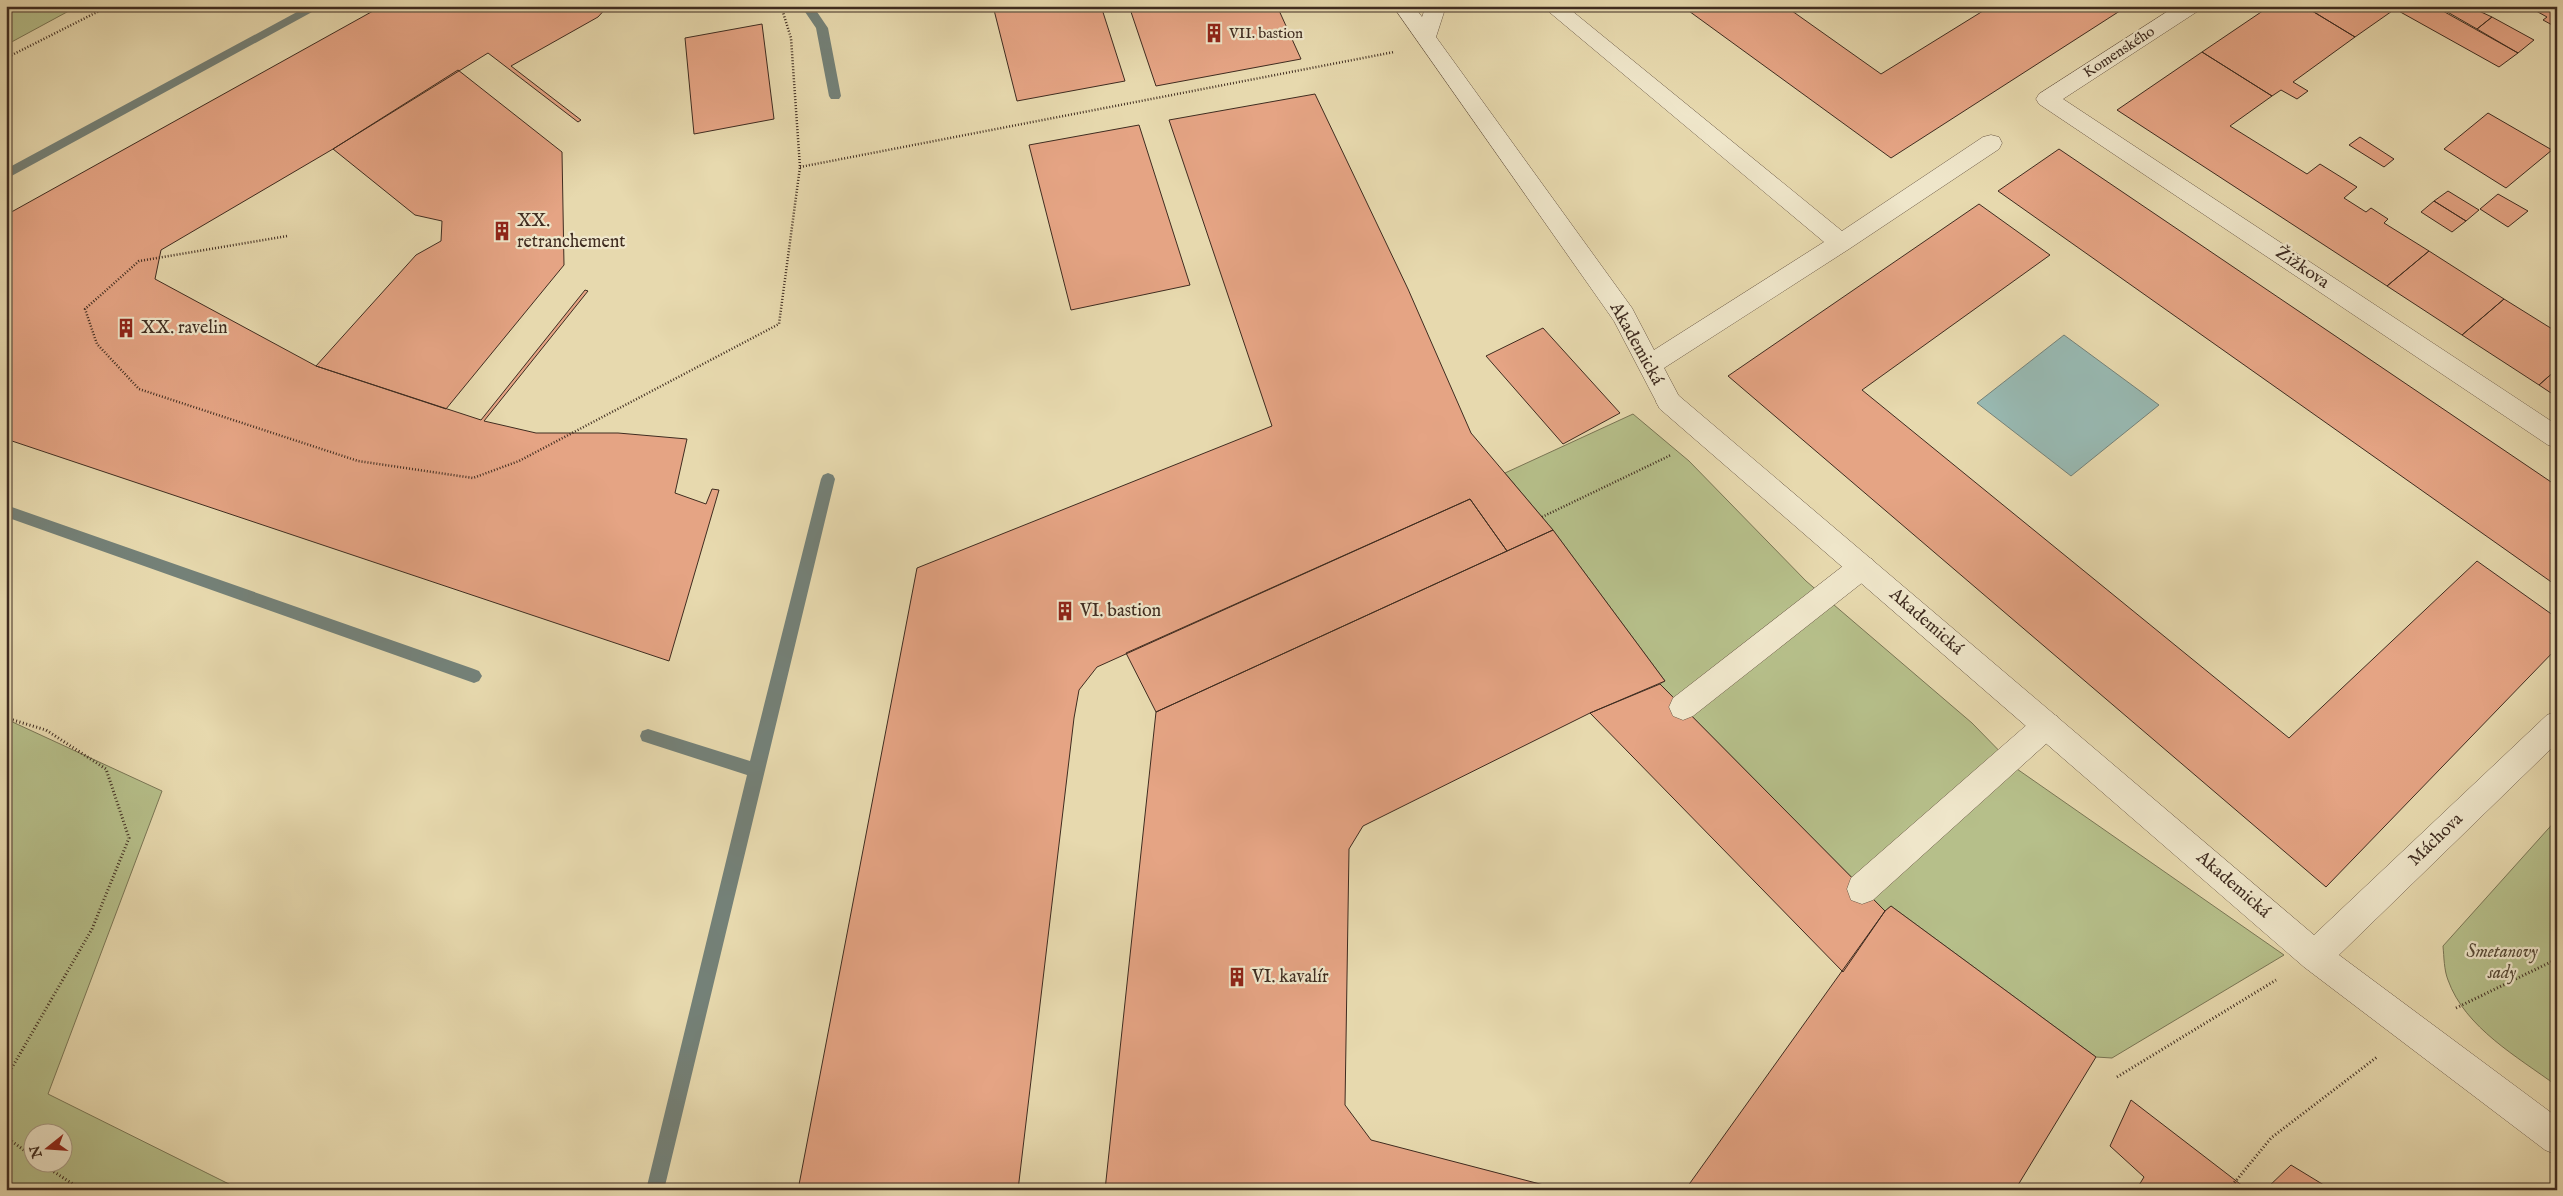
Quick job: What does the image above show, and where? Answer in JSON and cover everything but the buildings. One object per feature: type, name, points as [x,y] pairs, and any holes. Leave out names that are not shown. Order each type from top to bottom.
[{"type":"street","name":"Akademická","points":[[1403,6],[1623,315],[1648,366],[1669,402],[2315,956],[2557,1138]]},
{"type":"street","points":[[1427,42],[1436,6]]},
{"type":"street","points":[[1552,6],[1841,243]]},
{"type":"street","name":"Komenského","points":[[2047,99],[2178,9]]},
{"type":"street","name":"Žižkova","points":[[2047,99],[2557,438]]},
{"type":"street","points":[[1648,366],[1841,243],[1991,142]]},
{"type":"street","points":[[1683,707],[1862,567]]},
{"type":"street","name":"Máchova","points":[[2315,956],[2557,724]]},
{"type":"street","points":[[1862,889],[2047,725]]},
{"type":"path","points":[[6,58],[109,6]]},
{"type":"path","points":[[287,236],[139,261],[85,308],[97,344],[139,388],[358,461],[473,478],[519,461],[779,324],[800,167],[791,38],[781,6]]},
{"type":"path","points":[[800,167],[1427,42]]},
{"type":"path","points":[[1542,517],[1709,436]]},
{"type":"path","points":[[6,718],[46,730],[106,769],[128,838],[92,929],[6,1078]]},
{"type":"path","points":[[2117,1077],[2315,956]]},
{"type":"path","points":[[2230,1188],[2271,1138],[2413,1030],[2557,959]]},
{"type":"path","points":[[6,1137],[22,1149]]},
{"type":"path","points":[[57,1174],[82,1190]]},
{"type":"green space","points":[[6,6],[78,6],[6,45]]},
{"type":"green space","points":[[1633,414],[1689,461],[1806,581],[1972,723],[2017,769],[2284,955],[2112,1058],[2096,1057],[1891,906],[1885,911],[1660,684],[1665,681],[1553,530],[1505,473]]},
{"type":"green space","points":[[6,719],[162,791],[48,1094],[241,1190],[6,1190]]},
{"type":"green space","name":"Smetanovy sady","points":[[2557,819],[2557,1086],[2494,1040],[2467,1013],[2456,997],[2448,980],[2443,946]]},
{"type":"water","points":[[2064,335],[2159,405],[2071,476],[1977,403]]},
{"type":"waterway","points":[[6,175],[317,6]]},
{"type":"waterway","points":[[807,6],[822,28],[835,96]]},
{"type":"waterway","points":[[756,770],[828,479]]},
{"type":"waterway","points":[[6,511],[474,676]]},
{"type":"waterway","points":[[648,736],[756,770]]},
{"type":"waterway","points":[[655,1190],[756,770]]},
{"type":"place","name":"VII. bastion","points":[[1214,33]]},
{"type":"place","name":"XX. retranchement","points":[[502,231]]},
{"type":"place","name":"XX. ravelin","points":[[126,328]]},
{"type":"place","name":"VI. bastion","points":[[1065,611]]},
{"type":"place","name":"VI. kavalír","points":[[1237,977]]}]
